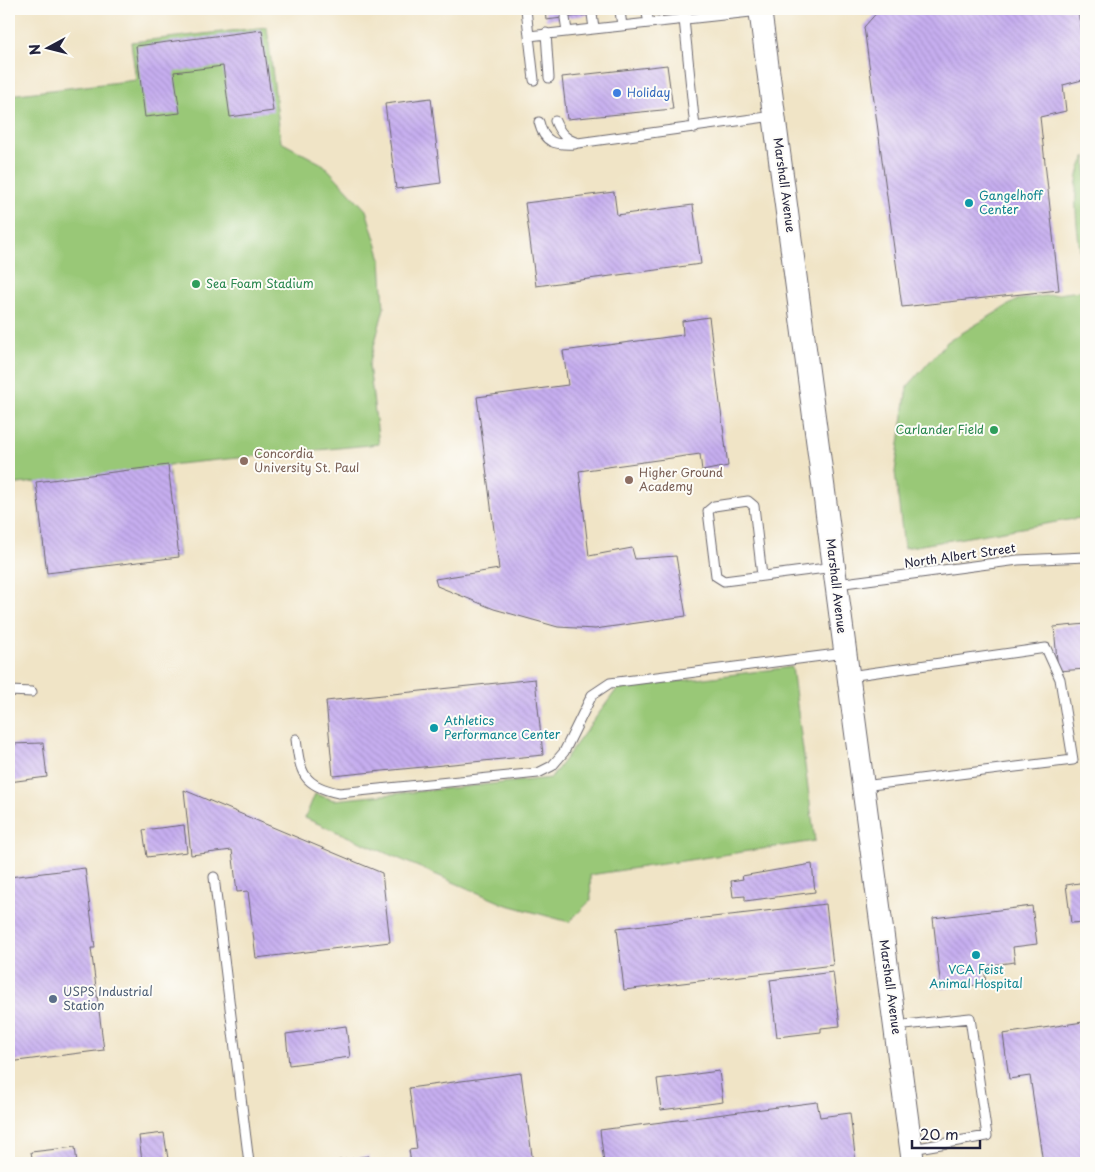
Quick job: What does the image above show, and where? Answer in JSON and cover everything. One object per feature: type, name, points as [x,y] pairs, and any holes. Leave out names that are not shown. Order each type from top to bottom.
[{"type":"street","name":"Marshall Avenue","points":[[760,10],[913,1156]]},
{"type":"lane","points":[[526,9],[534,80]]},
{"type":"lane","points":[[646,9],[648,23]]},
{"type":"lane","points":[[682,9],[695,128]]},
{"type":"lane","points":[[529,36],[760,10]]},
{"type":"lane","points":[[620,11],[622,26]]},
{"type":"lane","points":[[592,14],[594,29]]},
{"type":"lane","points":[[565,18],[566,31]]},
{"type":"lane","points":[[546,33],[549,78]]},
{"type":"lane","points":[[539,122],[541,130],[549,140],[558,145],[774,116]]},
{"type":"lane","points":[[556,121],[560,132],[569,140],[578,143]]},
{"type":"lane","name":"North Albert Street","points":[[762,576],[754,506],[748,501],[714,506],[708,511],[716,576],[724,581],[762,576],[835,576],[1018,560],[1086,557]]},
{"type":"lane","points":[[848,676],[1046,648],[1060,679],[1073,760],[863,786]]},
{"type":"lane","points":[[296,739],[299,762],[306,776],[319,789],[339,794],[538,773],[552,766],[564,752],[592,695],[610,684],[845,653]]},
{"type":"lane","points":[[9,691],[32,692]]},
{"type":"lane","points":[[214,877],[249,1163]]},
{"type":"lane","points":[[896,1026],[970,1018],[987,1136],[913,1156]]},
{"type":"green space","name":"Sea Foam Stadium","points":[[267,27],[281,142],[324,165],[366,210],[381,259],[384,308],[369,365],[379,444],[168,465],[179,557],[47,573],[36,482],[9,485],[9,95],[136,80],[131,42]]},
{"type":"green space","points":[[1086,156],[1086,290],[1076,202],[1080,169]]},
{"type":"green space","name":"Carlander Field","points":[[1086,290],[1086,517],[904,548],[895,472],[907,387],[947,342],[1017,300]]},
{"type":"green space","points":[[792,667],[815,841],[590,875],[591,900],[569,922],[504,904],[305,818],[315,794],[334,800],[551,778],[617,689]]},
{"type":"building","points":[[545,9],[628,9],[628,10],[546,20]]},
{"type":"building","name":"Gangelhoff Center","points":[[880,9],[1078,9],[1086,79],[1063,85],[1066,111],[1040,117],[1059,290],[902,307],[864,27]]},
{"type":"building","points":[[262,30],[273,111],[230,117],[223,66],[174,72],[180,113],[145,117],[136,46]]},
{"type":"building","name":"Holiday","points":[[667,65],[673,109],[567,119],[562,77]]},
{"type":"building","points":[[431,98],[441,183],[396,189],[385,104]]},
{"type":"building","points":[[614,192],[617,215],[693,205],[701,264],[536,286],[525,203]]},
{"type":"building","points":[[709,317],[728,466],[702,471],[700,454],[579,471],[589,556],[632,548],[635,559],[676,556],[686,616],[595,629],[558,627],[494,609],[437,586],[435,579],[499,569],[477,397],[568,385],[563,351],[683,335],[682,321]]},
{"type":"building","points":[[168,465],[179,557],[47,573],[36,482]]},
{"type":"building","points":[[1086,624],[1086,669],[1058,671],[1054,627]]},
{"type":"building","name":"Athletics Performance Center","points":[[535,679],[543,755],[333,776],[326,701]]},
{"type":"building","points":[[43,743],[47,777],[9,782],[9,744]]},
{"type":"building","points":[[184,790],[382,873],[390,942],[256,958],[248,891],[237,892],[232,850],[191,855]]},
{"type":"building","points":[[184,825],[187,852],[147,857],[143,830]]},
{"type":"building","points":[[812,864],[815,892],[745,901],[745,896],[733,897],[731,881],[743,879],[742,876]]},
{"type":"building","name":"USPS Industrial Station","points":[[85,868],[95,948],[91,948],[104,1050],[9,1062],[9,877]]},
{"type":"building","points":[[1086,882],[1086,922],[1071,923],[1066,885]]},
{"type":"building","points":[[826,904],[833,965],[624,990],[617,928]]},
{"type":"building","name":"VCA Feist Animal Hospital","points":[[1032,906],[1037,944],[1013,947],[1015,962],[984,966],[986,984],[941,989],[933,918]]},
{"type":"building","points":[[833,972],[840,1026],[821,1028],[821,1032],[777,1037],[770,980]]},
{"type":"building","points":[[1083,1022],[1086,1047],[1086,1163],[1043,1163],[1030,1076],[1009,1079],[1003,1034]]},
{"type":"building","points":[[346,1026],[350,1057],[289,1065],[286,1034]]},
{"type":"building","points":[[719,1071],[723,1102],[661,1110],[657,1079]]},
{"type":"building","points":[[521,1073],[533,1163],[411,1163],[409,1150],[417,1149],[409,1088]]},
{"type":"building","points":[[817,1102],[820,1117],[850,1113],[856,1163],[604,1163],[600,1130]]},
{"type":"building","points":[[164,1133],[168,1159],[142,1162],[139,1136]]},
{"type":"building","points":[[75,1147],[77,1163],[33,1163],[31,1152]]},
{"type":"building","points":[[369,1156],[370,1163],[327,1163],[327,1162]]},
{"type":"place","name":"Holiday","points":[[617,93]]},
{"type":"place","name":"Gangelhoff Center","points":[[969,203]]},
{"type":"place","name":"Sea Foam Stadium","points":[[196,284]]},
{"type":"place","name":"Carlander Field","points":[[994,430]]},
{"type":"place","name":"Concordia University St. Paul","points":[[244,461]]},
{"type":"place","name":"Higher Ground Academy","points":[[629,480]]},
{"type":"place","name":"Athletics Performance Center","points":[[434,728]]},
{"type":"place","name":"VCA Feist Animal Hospital","points":[[976,955]]},
{"type":"place","name":"USPS Industrial Station","points":[[53,999]]}]
